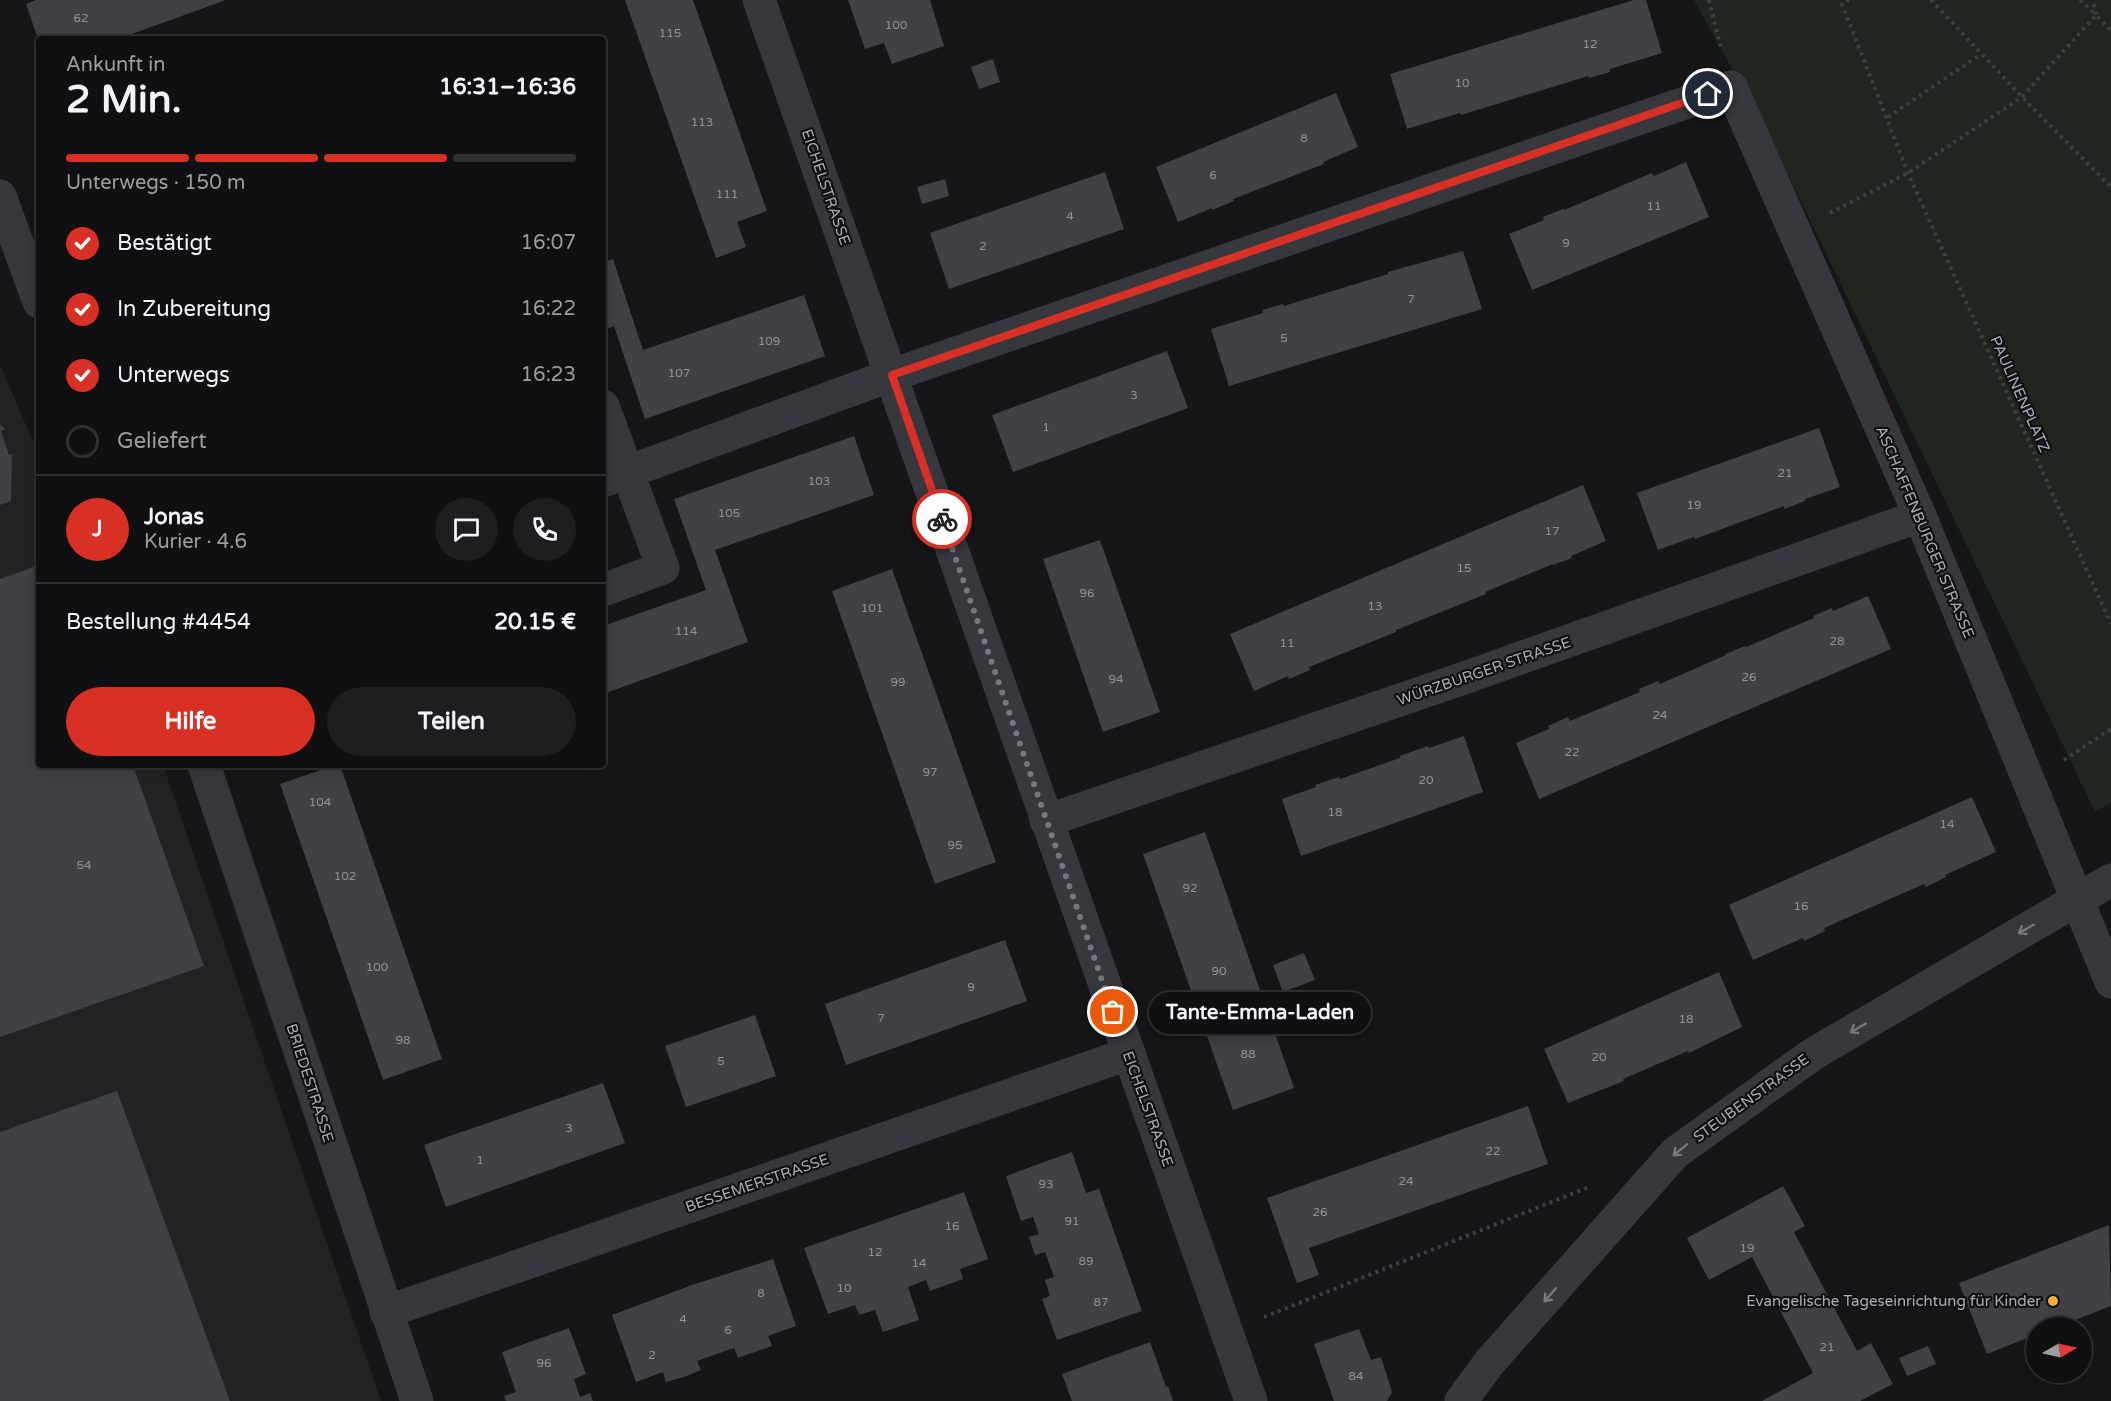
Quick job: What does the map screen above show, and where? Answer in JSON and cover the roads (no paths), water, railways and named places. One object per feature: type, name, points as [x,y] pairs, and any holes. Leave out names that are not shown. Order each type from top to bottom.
[{"type":"street","name":"EICHELSTRASSE","points":[[759,0],[1251,1401]]},
{"type":"street","name":"ASCHAFFENBURGER STRASSE","points":[[892,375],[1731,87],[1920,516],[2111,982]]},
{"type":"street","points":[[0,196],[36,294]]},
{"type":"street","points":[[615,476],[892,375]]},
{"type":"street","points":[[606,424],[615,476],[663,568],[606,589]]},
{"type":"street","name":"WÜRZBURGER STRASSE","points":[[1046,820],[1470,676],[1920,516]]},
{"type":"street","name":"BRIEDESTRASSE","points":[[205,768],[417,1401]]},
{"type":"street","name":"STEUBENSTRASSE","points":[[1461,1401],[1489,1363],[1675,1153],[1813,1054],[2111,880]]},
{"type":"street","name":"BESSEMERSTRASSE","points":[[386,1312],[1128,1054]]},
{"type":"place","name":"Tante-Emma-Laden","points":[[1113,1012]]},
{"type":"place","name":"Evangelische Tageseinrichtung für Kinder","points":[[2053,1301]]}]
